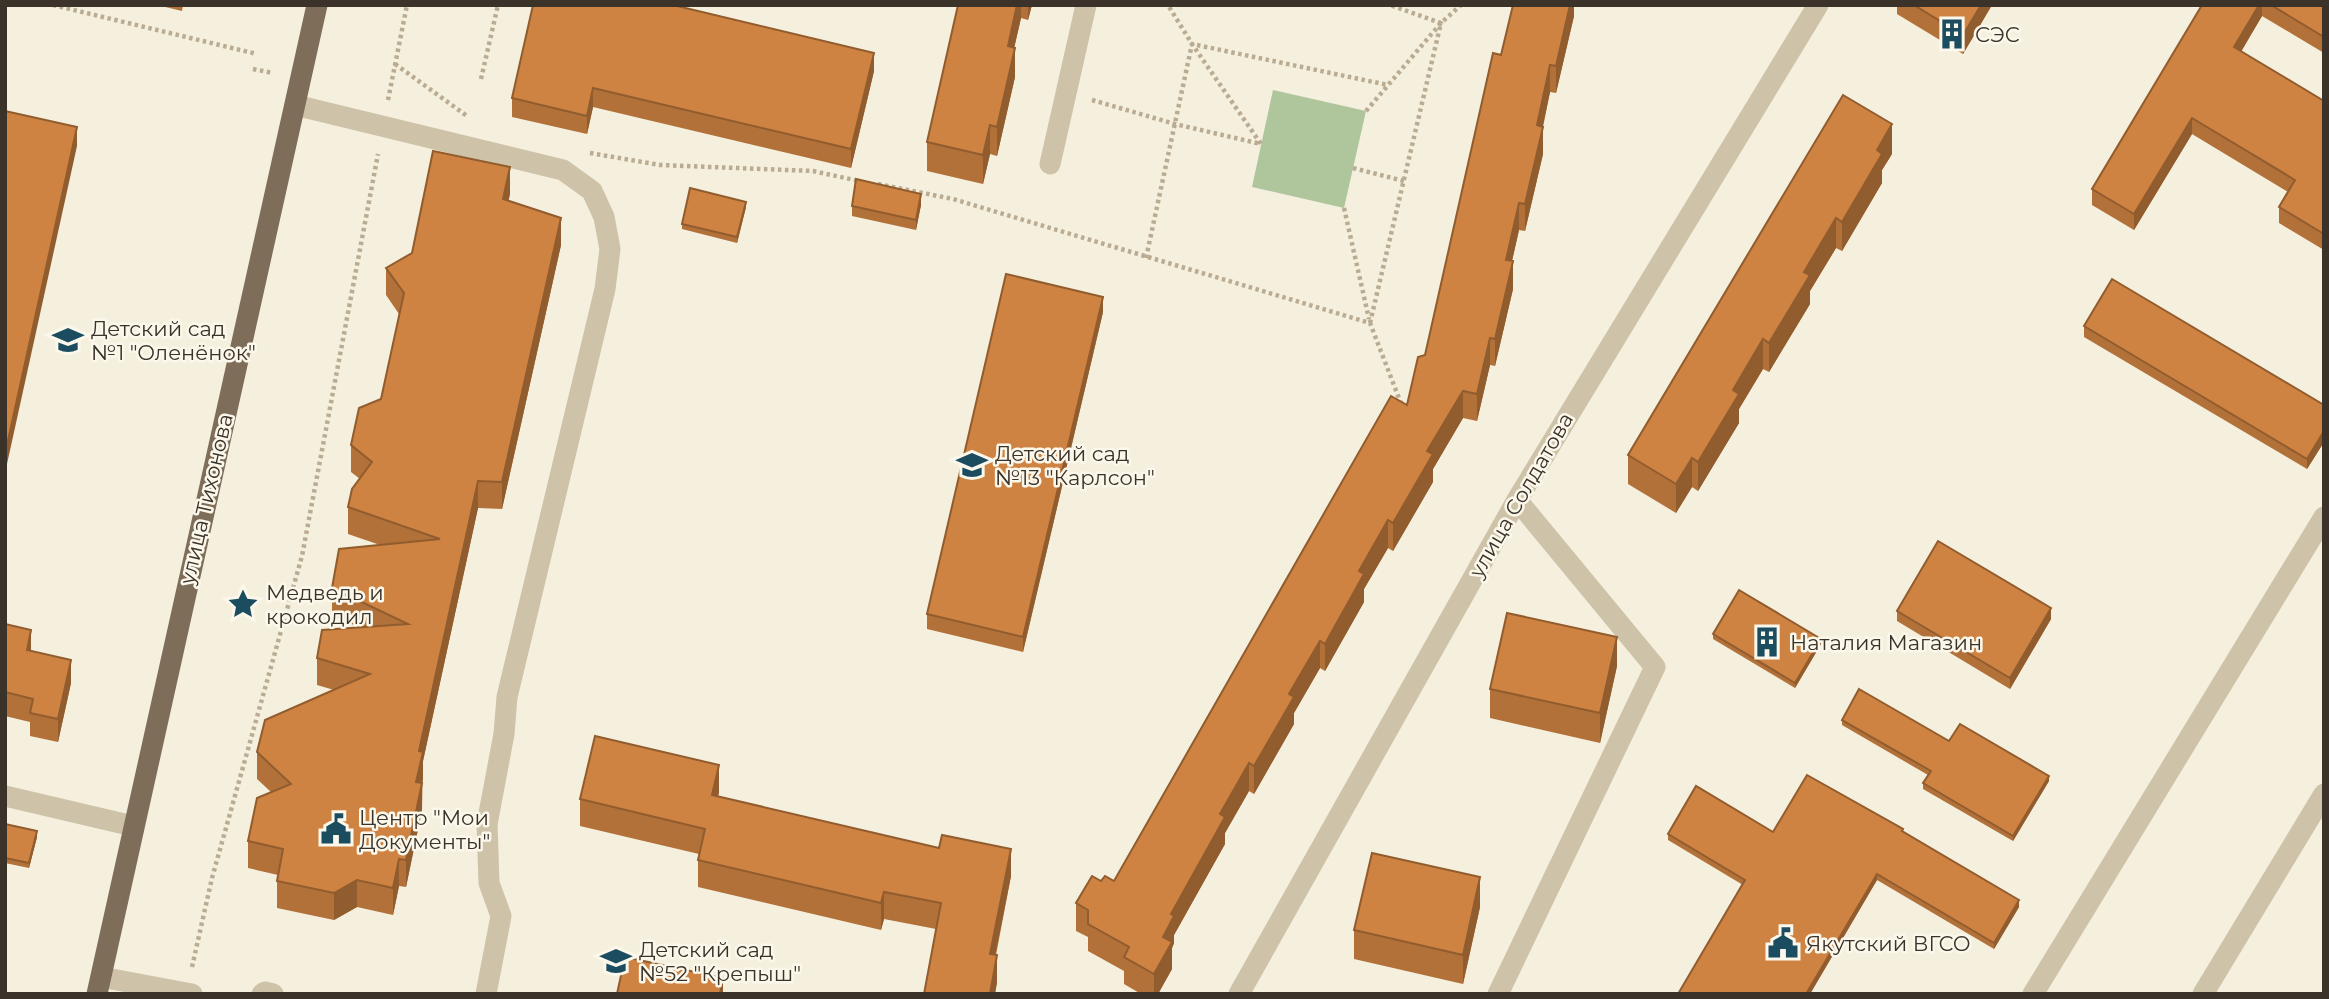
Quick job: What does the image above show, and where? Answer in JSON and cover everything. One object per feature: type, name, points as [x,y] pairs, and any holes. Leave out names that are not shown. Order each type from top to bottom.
[{"type":"main road","name":"улица Тихонова","points":[[99,986],[317,5]]},
{"type":"street","points":[[1051,164],[1086,5]]},
{"type":"street","name":"улица Солдатова","points":[[1239,994],[1517,499],[1818,5]]},
{"type":"street","points":[[295,105],[563,170],[592,191],[604,217],[610,249],[605,289],[507,697],[504,734],[487,824],[489,883],[501,916],[486,994]]},
{"type":"street","points":[[1498,994],[1655,667],[1517,499]]},
{"type":"street","points":[[2034,994],[2324,517]]},
{"type":"street","points":[[2203,994],[2324,794]]},
{"type":"street","points":[[5,796],[133,826]]},
{"type":"street","points":[[99,986],[189,993]]},
{"type":"street","points":[[262,994],[273,994]]},
{"type":"path","points":[[52,5],[257,54]]},
{"type":"path","points":[[189,993],[212,878],[302,556],[407,5]]},
{"type":"path","points":[[481,79],[498,5]]},
{"type":"path","points":[[1066,93],[1175,124],[1261,144],[1168,5]]},
{"type":"path","points":[[1390,5],[1441,23]]},
{"type":"path","points":[[1366,111],[1441,23],[1461,5]]},
{"type":"path","points":[[1370,323],[1441,23]]},
{"type":"path","points":[[1192,44],[1388,86]]},
{"type":"path","points":[[1146,258],[1192,44]]},
{"type":"path","points":[[395,64],[474,121]]},
{"type":"path","points":[[578,151],[660,165],[813,172],[864,182]]},
{"type":"path","points":[[1353,168],[1404,181]]},
{"type":"path","points":[[877,184],[953,199],[1370,323]]},
{"type":"path","points":[[1344,208],[1370,323],[1407,418]]},
{"type":"green space","points":[[1273,90],[1366,111],[1344,208],[1252,187]]},
{"type":"building","points":[[533,5],[673,5],[874,53],[851,149],[593,88],[587,116],[512,98]]},
{"type":"building","points":[[958,5],[1017,5],[1008,46],[1015,48],[997,127],[990,125],[983,155],[927,142]]},
{"type":"building","points":[[1513,5],[1570,5],[1556,66],[1550,65],[1537,125],[1543,127],[1525,204],[1519,203],[1506,260],[1513,261],[1495,339],[1490,338],[1477,394],[1463,391],[1427,451],[1433,454],[1393,523],[1388,520],[1359,571],[1364,574],[1325,644],[1320,641],[1289,694],[1294,697],[1254,766],[1249,763],[1220,814],[1225,817],[1171,914],[1174,916],[1163,937],[1172,942],[1154,974],[1124,957],[1129,947],[1088,924],[1088,910],[1076,903],[1092,876],[1101,881],[1105,876],[1114,881],[1391,396],[1407,405],[1418,357],[1425,355],[1493,53],[1501,55]]},
{"type":"building","points":[[1914,5],[1981,5],[1963,35]]},
{"type":"building","points":[[2202,5],[2259,5],[2234,47],[2324,101],[2324,234],[2279,207],[2295,180],[2192,118],[2134,214],[2092,189]]},
{"type":"building","points":[[2271,5],[2324,5],[2324,37]]},
{"type":"building","points":[[1843,95],[1892,124],[1877,150],[1882,154],[1842,222],[1836,218],[1804,272],[1810,275],[1769,343],[1763,339],[1733,390],[1739,394],[1698,462],[1692,458],[1676,484],[1628,455]]},
{"type":"building","points":[[5,111],[77,127],[5,454]]},
{"type":"building","points":[[433,151],[510,167],[503,199],[561,218],[502,482],[478,481],[419,751],[423,752],[416,782],[422,783],[406,860],[399,859],[393,888],[357,880],[334,893],[277,881],[283,849],[248,841],[257,798],[291,784],[257,752],[265,720],[370,674],[317,658],[322,630],[408,624],[332,588],[339,549],[440,539],[348,507],[352,489],[372,462],[351,445],[359,408],[381,399],[404,293],[386,268],[412,253]]},
{"type":"building","points":[[856,179],[921,194],[916,220],[852,206]]},
{"type":"building","points":[[690,188],[746,202],[737,237],[682,224]]},
{"type":"building","points":[[1006,274],[1103,297],[1023,637],[927,614]]},
{"type":"building","points":[[2112,279],[2324,405],[2324,431],[2307,459],[2084,326]]},
{"type":"building","points":[[1938,541],[2051,608],[2010,678],[1897,611]]},
{"type":"building","name":"Наталия Магазин","points":[[1739,590],[1821,639],[1795,683],[1713,634]]},
{"type":"building","points":[[1507,613],[1617,637],[1600,713],[1490,689]]},
{"type":"building","points":[[5,624],[31,630],[27,650],[71,660],[58,719],[30,713],[33,699],[5,692]]},
{"type":"building","points":[[1859,689],[1949,741],[1960,724],[2049,776],[2013,836],[1923,783],[1931,771],[1842,720]]},
{"type":"building","points":[[595,736],[719,765],[712,795],[939,848],[942,835],[1011,849],[990,954],[997,955],[990,994],[924,994],[941,903],[884,892],[881,903],[698,860],[705,829],[580,799]]},
{"type":"building","points":[[1807,775],[1903,829],[1902,831],[2019,900],[1994,943],[1877,874],[1806,994],[1678,994],[1745,880],[1668,834],[1696,786],[1773,832]]},
{"type":"building","points":[[5,824],[37,831],[29,863],[5,858]]},
{"type":"building","points":[[1372,853],[1480,877],[1463,955],[1354,930]]},
{"type":"building","points":[[625,957],[723,978],[720,994],[617,994]]},
{"type":"place","name":"СЭС","points":[[1952,34]]},
{"type":"place","name":"Детский сад №1 \"Оленёнок\"","points":[[68,340]]},
{"type":"place","name":"Детский сад №13 \"Карлсон\"","points":[[972,465]]},
{"type":"place","name":"Медведь и крокодил","points":[[243,604]]},
{"type":"place","name":"Наталия Магазин","points":[[1767,642]]},
{"type":"place","name":"Центр \"Мои Документы\"","points":[[336,829]]},
{"type":"place","name":"Якутский ВГСО","points":[[1783,943]]},
{"type":"place","name":"Детский сад №52 \"Крепыш\"","points":[[616,961]]}]
